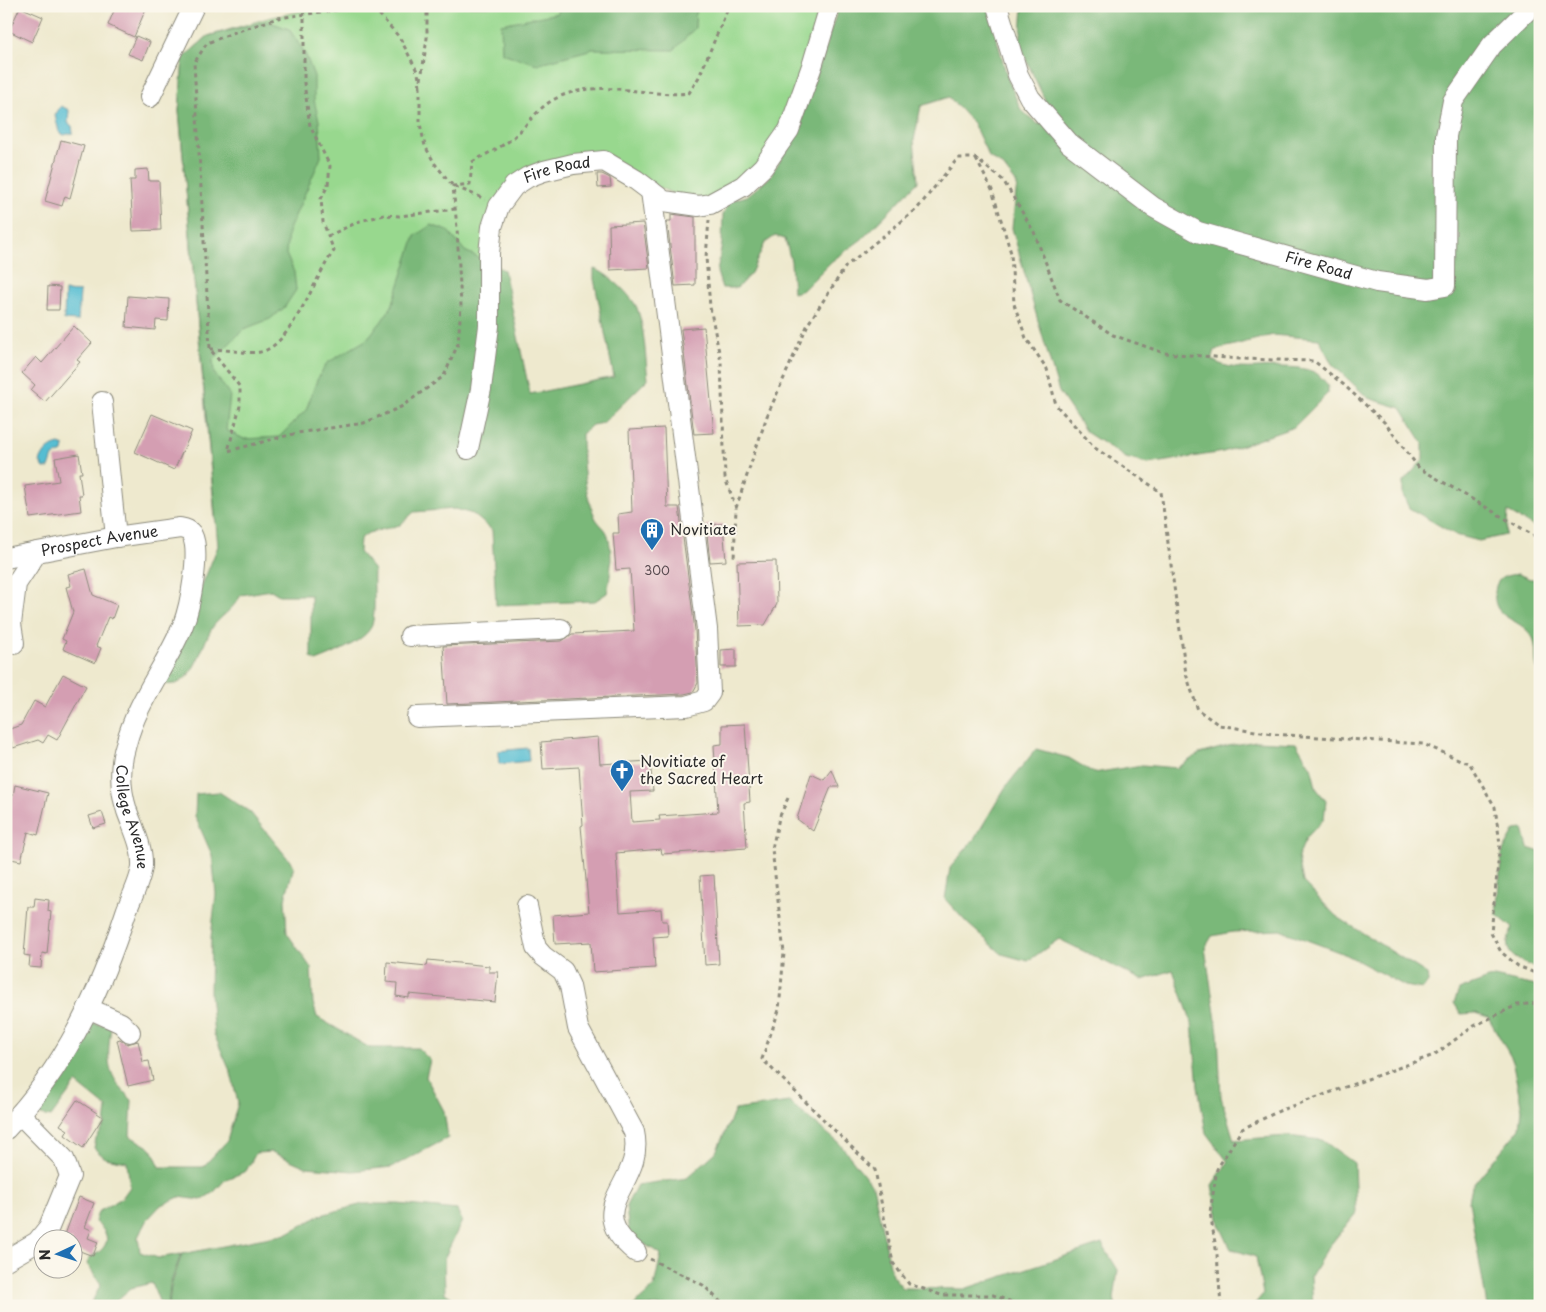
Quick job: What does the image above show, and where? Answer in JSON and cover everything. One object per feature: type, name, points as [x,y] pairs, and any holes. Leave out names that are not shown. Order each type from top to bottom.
[{"type":"street","points":[[150,97],[194,6]]},
{"type":"street","name":"Fire Road","points":[[468,449],[481,389],[489,326],[489,252],[492,227],[499,206],[514,186],[528,177],[573,164],[604,161],[664,201],[699,206],[710,204],[743,186],[763,167],[789,130],[813,63],[830,6]]},
{"type":"street","name":"Fire Road","points":[[997,6],[1018,75],[1030,98],[1069,143],[1153,207],[1198,232],[1378,282],[1428,289],[1445,286],[1446,136],[1453,101],[1492,45],[1532,6]]},
{"type":"street","points":[[417,717],[686,706],[704,701],[710,692],[710,660],[702,590],[651,191]]},
{"type":"street","points":[[102,402],[116,537]]},
{"type":"street","name":"Prospect Avenue","points":[[6,558],[116,537],[180,528],[192,534]]},
{"type":"street","name":"College Avenue","points":[[6,1129],[50,1077],[88,1008],[109,966],[142,866],[138,840],[122,789],[121,768],[126,744],[135,719],[183,624],[195,555],[192,534]]},
{"type":"street","points":[[14,643],[10,624],[11,576],[37,552]]},
{"type":"street","points":[[410,636],[561,629]]},
{"type":"street","points":[[527,906],[536,948],[543,956],[563,971],[570,986],[578,1028],[634,1132],[637,1150],[635,1159],[614,1203],[611,1215],[617,1234],[636,1252]]},
{"type":"street","points":[[88,1008],[121,1023],[130,1032]]},
{"type":"street","points":[[6,1260],[37,1242],[49,1227],[70,1176],[64,1159],[20,1114]]},
{"type":"path","points":[[427,6],[427,38],[420,86],[420,124],[425,146],[435,164],[453,186],[499,206]]},
{"type":"path","points":[[453,186],[470,184],[472,162],[509,141],[530,117],[554,100],[575,92],[610,88],[676,94],[689,93],[699,77],[730,6]]},
{"type":"path","points":[[420,86],[418,73],[400,38],[378,13],[358,7],[278,18],[208,42],[194,63],[210,348],[240,387],[240,406],[228,450],[297,433],[364,423],[401,407],[444,376],[458,344],[461,306],[453,186]]},
{"type":"path","points":[[210,348],[261,352],[277,342],[304,307],[324,264],[334,252],[323,222],[321,199],[328,185],[330,166],[310,126],[304,83],[304,15]]},
{"type":"path","points":[[734,558],[736,508],[768,416],[808,324],[846,266],[917,210],[958,158],[976,158],[1003,180],[1034,232],[1060,300],[1112,335],[1164,353],[1240,360],[1314,361],[1385,422],[1419,468],[1540,539]]},
{"type":"path","points":[[976,158],[992,190],[1011,254],[1014,304],[1026,338],[1047,369],[1056,405],[1095,448],[1161,492],[1186,674],[1198,710],[1219,726],[1273,734],[1423,744],[1470,764],[1496,807],[1500,844],[1491,933],[1501,952],[1518,966],[1540,975]]},
{"type":"path","points":[[710,204],[706,257],[709,297],[721,362],[725,478],[736,508]]},
{"type":"path","points":[[328,236],[360,222],[384,215],[399,216],[455,209]]},
{"type":"path","points":[[788,798],[779,818],[772,849],[784,953],[779,1010],[762,1059],[875,1170],[893,1263],[909,1284],[941,1296],[992,1295],[1023,1306]]},
{"type":"path","points":[[1221,1306],[1217,1255],[1210,1212],[1216,1168],[1242,1128],[1279,1111],[1434,1055],[1474,1026],[1517,1005],[1540,1003]]},
{"type":"path","points":[[636,1252],[703,1285],[724,1306]]},
{"type":"green space","points":[[327,6],[830,6],[763,167],[699,206],[604,161],[514,186],[489,249],[215,519],[179,111],[183,58],[208,36],[268,18]]},
{"type":"green space","points":[[555,6],[696,6],[695,28],[674,50],[593,49],[537,64],[502,53],[501,24],[558,13]]},
{"type":"green space","points":[[839,6],[988,6],[1007,77],[1021,110],[1039,125],[1045,100],[1020,47],[1023,6],[1540,6],[1540,530],[1508,512],[1506,535],[1479,541],[1456,535],[1409,508],[1403,495],[1403,482],[1423,460],[1423,443],[1401,408],[1368,398],[1332,364],[1319,339],[1273,335],[1215,350],[1212,360],[1236,368],[1289,367],[1302,368],[1318,374],[1328,385],[1328,393],[1294,427],[1223,452],[1148,464],[1126,458],[1086,432],[1059,392],[1012,228],[1017,184],[1003,166],[989,157],[973,123],[949,97],[921,106],[914,140],[918,182],[862,239],[832,261],[803,290],[793,293],[791,261],[785,239],[775,236],[765,243],[751,273],[737,288],[722,288],[717,272],[722,243],[723,215],[729,201],[747,196],[769,178],[796,135]]},
{"type":"green space","points":[[267,21],[289,29],[305,53],[314,76],[314,100],[319,121],[321,157],[288,232],[286,254],[294,272],[296,290],[284,308],[270,319],[244,329],[213,360],[214,373],[230,395],[226,430],[244,439],[279,437],[306,410],[317,380],[327,363],[366,340],[392,306],[415,236],[431,225],[448,231],[465,251],[504,270],[530,394],[614,377],[594,279],[594,269],[606,275],[618,285],[630,297],[637,308],[643,334],[648,379],[603,423],[592,425],[582,434],[583,466],[588,497],[595,517],[607,533],[611,550],[607,593],[595,601],[496,605],[492,530],[473,514],[455,509],[414,512],[400,525],[368,533],[360,539],[359,552],[374,570],[374,613],[369,631],[356,642],[316,661],[311,657],[311,595],[279,595],[271,590],[241,595],[210,631],[191,672],[176,684],[166,684],[164,679],[218,546],[179,111],[183,58],[208,36]]},
{"type":"green space","points":[[1518,574],[1530,579],[1540,579],[1540,676],[1533,638],[1521,625],[1501,612],[1495,598],[1496,586],[1499,580]]},
{"type":"green space","points":[[1256,741],[1296,743],[1312,769],[1316,788],[1326,801],[1324,819],[1306,838],[1298,857],[1303,882],[1336,916],[1427,974],[1428,982],[1423,989],[1405,986],[1347,955],[1280,930],[1233,932],[1212,936],[1205,948],[1218,1033],[1221,1097],[1234,1140],[1287,1136],[1322,1140],[1354,1163],[1356,1213],[1327,1249],[1311,1276],[1313,1306],[1253,1306],[1263,1294],[1256,1257],[1231,1249],[1219,1224],[1212,1185],[1228,1162],[1206,1133],[1198,1086],[1192,1023],[1173,970],[1142,980],[1059,939],[1028,961],[1002,954],[966,922],[945,899],[950,868],[975,838],[1005,788],[1036,749],[1069,758],[1094,773],[1142,765],[1177,768],[1199,754]]},
{"type":"green space","points":[[219,792],[250,812],[294,866],[285,899],[287,933],[311,968],[313,1003],[317,1017],[370,1048],[418,1048],[430,1060],[426,1077],[444,1111],[448,1138],[392,1167],[353,1171],[306,1167],[272,1152],[256,1153],[246,1171],[225,1180],[214,1192],[201,1200],[179,1197],[160,1206],[146,1221],[138,1237],[140,1252],[158,1258],[181,1254],[170,1285],[168,1306],[159,1301],[152,1283],[131,1288],[110,1306],[90,1306],[101,1284],[87,1264],[89,1258],[101,1251],[106,1242],[105,1232],[95,1222],[98,1212],[122,1198],[130,1187],[127,1162],[105,1158],[94,1148],[96,1139],[105,1125],[107,1108],[76,1083],[51,1117],[40,1115],[43,1099],[82,1049],[90,1023],[111,1026],[109,1058],[112,1074],[123,1091],[132,1100],[130,1136],[152,1149],[160,1167],[203,1167],[227,1141],[238,1103],[231,1073],[214,1034],[210,994],[211,937],[216,894],[212,855],[195,816],[196,794]]},
{"type":"green space","points":[[1523,829],[1528,848],[1540,852],[1540,969],[1524,963],[1512,955],[1508,945],[1513,928],[1496,914],[1502,853],[1515,830]]},
{"type":"green space","points":[[1494,977],[1540,987],[1540,1306],[1487,1306],[1469,1201],[1472,1186],[1520,1128],[1522,1109],[1512,1059],[1488,1017],[1476,1013],[1461,1014],[1454,1003],[1459,990]]},
{"type":"green space","points":[[789,1102],[839,1143],[873,1186],[892,1275],[903,1288],[964,1289],[1102,1244],[1118,1270],[1114,1299],[1116,1306],[633,1306],[654,1287],[661,1254],[629,1235],[626,1206],[637,1185],[687,1178],[716,1152],[735,1110]]},
{"type":"green space","points":[[363,1204],[398,1204],[457,1210],[462,1221],[444,1259],[445,1293],[465,1306],[169,1306],[171,1286],[182,1254],[286,1234],[321,1215]]},
{"type":"water","points":[[61,106],[69,110],[68,123],[72,126],[73,133],[64,135],[59,132],[55,115]]},
{"type":"water","points":[[65,291],[80,292],[78,321],[64,320]]},
{"type":"water","points":[[59,444],[64,446],[63,452],[53,456],[49,468],[44,468],[40,462],[43,456],[49,448]]},
{"type":"water","points":[[528,748],[529,761],[499,764],[498,751]]},
{"type":"building","points":[[116,6],[147,6],[134,37],[108,25]]},
{"type":"building","points":[[20,7],[43,17],[32,42],[9,31]]},
{"type":"building","points":[[136,36],[150,42],[143,60],[128,54]]},
{"type":"building","points":[[61,140],[84,146],[70,198],[65,196],[62,206],[45,201]]},
{"type":"building","points":[[148,169],[149,181],[159,181],[161,230],[133,231],[130,180],[135,180],[135,170]]},
{"type":"building","points":[[597,174],[610,178],[611,187],[598,188]]},
{"type":"building","points":[[671,214],[695,217],[695,285],[675,286],[667,221],[671,221]]},
{"type":"building","points":[[643,223],[649,268],[610,270],[609,225]]},
{"type":"building","points":[[48,286],[60,287],[59,310],[47,310]]},
{"type":"building","points":[[128,296],[169,299],[168,321],[156,320],[155,330],[126,327]]},
{"type":"building","points":[[74,326],[92,343],[77,360],[80,362],[45,402],[31,390],[35,385],[22,373],[36,357],[42,363]]},
{"type":"building","points":[[704,327],[714,433],[694,434],[681,329]]},
{"type":"building","points":[[152,414],[192,431],[174,470],[135,452]]},
{"type":"building","name":"Novitiate","points":[[664,428],[667,507],[679,507],[695,630],[698,683],[693,692],[684,694],[447,704],[443,646],[562,641],[572,634],[634,631],[630,569],[616,570],[613,533],[619,533],[618,514],[632,512],[629,430]]},
{"type":"building","points":[[79,454],[82,473],[79,473],[82,495],[79,495],[81,511],[30,518],[25,486],[59,481],[55,458]]},
{"type":"building","points":[[723,524],[726,561],[710,562],[706,525]]},
{"type":"building","points":[[776,561],[777,604],[765,625],[739,626],[737,562]]},
{"type":"building","points":[[86,569],[93,595],[117,605],[112,619],[108,617],[96,646],[101,648],[95,663],[63,649],[66,641],[62,639],[73,612],[66,587],[71,586],[68,574]]},
{"type":"building","points":[[736,649],[736,667],[721,667],[721,650]]},
{"type":"building","points":[[63,674],[86,686],[57,740],[48,735],[43,743],[38,740],[13,748],[7,730],[21,725],[34,701],[45,707]]},
{"type":"building","points":[[745,724],[750,802],[744,803],[747,848],[662,854],[661,849],[616,853],[620,912],[661,909],[662,921],[667,921],[668,936],[653,937],[655,968],[593,972],[591,942],[555,944],[553,915],[589,912],[581,826],[583,825],[579,767],[543,769],[541,742],[598,737],[600,764],[650,761],[653,791],[630,792],[632,822],[660,820],[659,816],[718,812],[714,745],[722,744],[722,725]]},
{"type":"building","points":[[832,770],[839,787],[831,787],[813,831],[797,819],[811,774],[824,780]]},
{"type":"building","points":[[15,785],[48,793],[38,835],[28,832],[21,861],[6,858],[6,799],[13,796]]},
{"type":"building","points":[[102,812],[106,824],[93,828],[89,816]]},
{"type":"building","points":[[714,875],[719,964],[705,965],[700,876]]},
{"type":"building","points":[[35,898],[49,900],[48,911],[51,912],[47,954],[42,953],[41,968],[29,967],[30,956],[24,955],[28,907],[34,907]]},
{"type":"building","points":[[428,960],[489,966],[489,972],[498,972],[495,1002],[409,994],[409,998],[396,996],[397,983],[386,982],[387,962],[427,966]]},
{"type":"building","points":[[120,1039],[127,1044],[138,1041],[143,1062],[149,1061],[153,1080],[128,1086],[117,1040]]},
{"type":"building","points":[[77,1100],[103,1117],[83,1148],[65,1135],[68,1130],[60,1125]]},
{"type":"building","points":[[79,1197],[94,1203],[85,1227],[91,1230],[88,1238],[98,1242],[93,1256],[82,1252],[82,1230],[67,1230]]},
{"type":"place","name":"Novitiate","points":[[652,551]]},
{"type":"place","name":"Novitiate of the Sacred Heart","points":[[622,792]]}]
